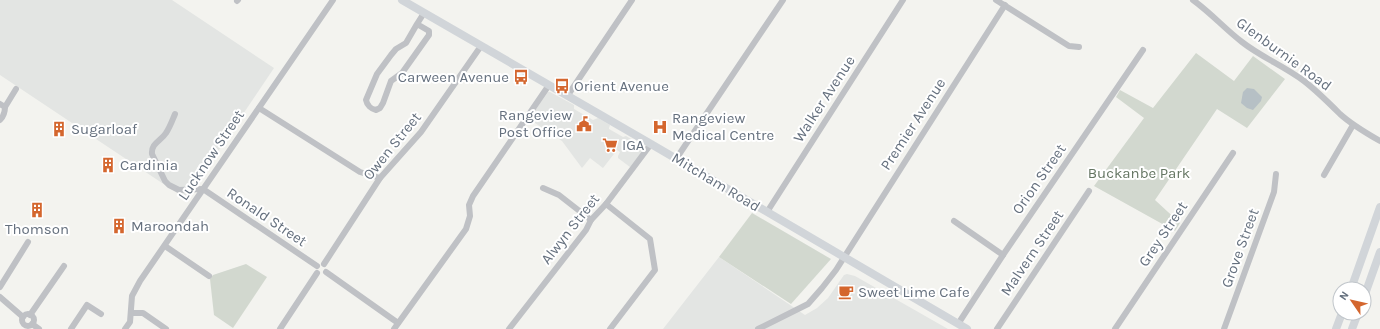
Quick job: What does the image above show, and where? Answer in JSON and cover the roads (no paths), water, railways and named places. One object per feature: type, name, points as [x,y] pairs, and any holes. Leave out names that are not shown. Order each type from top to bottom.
[{"type":"main road","name":"Mitcham Road","points":[[402,0],[967,329]]},
{"type":"main road","points":[[1354,281],[1380,207]]},
{"type":"main road","points":[[1370,281],[1380,252]]},
{"type":"street","name":"Lucknow Street","points":[[125,329],[130,322],[132,296],[144,276],[333,0]]},
{"type":"street","points":[[568,96],[632,0]]},
{"type":"street","points":[[676,159],[783,0]]},
{"type":"street","name":"Walker Avenue","points":[[767,212],[903,0]]},
{"type":"street","points":[[996,0],[1069,46],[1079,47]]},
{"type":"street","name":"Glenburnie Road","points":[[1193,0],[1205,8],[1240,41],[1303,80],[1326,98],[1339,113],[1353,125],[1380,142]]},
{"type":"street","name":"Premier Avenue","points":[[758,329],[808,304],[822,288],[844,257],[1005,5]]},
{"type":"street","points":[[417,24],[428,30],[430,34],[402,73],[391,81],[380,108],[376,110],[372,108],[368,105],[366,100],[377,74],[396,49],[406,43],[417,24],[424,13]]},
{"type":"street","name":"Owen Street","points":[[324,264],[380,178],[422,132],[481,46]]},
{"type":"street","name":"Orion Street","points":[[958,324],[1003,255],[1143,50]]},
{"type":"street","points":[[394,329],[466,229],[470,216],[469,205],[473,196],[549,85]]},
{"type":"street","points":[[0,120],[4,116],[3,105],[16,89]]},
{"type":"street","points":[[259,108],[360,172],[380,178]]},
{"type":"street","points":[[175,114],[167,132],[153,145],[151,149],[152,154],[169,185],[179,190],[203,189]]},
{"type":"street","points":[[1324,175],[1353,125]]},
{"type":"street","name":"Alwyn Street","points":[[509,329],[586,230],[591,220],[606,204],[651,144]]},
{"type":"street","name":"Grey Street","points":[[1115,329],[1233,153]]},
{"type":"street","name":"Grove Street","points":[[1224,329],[1274,192],[1276,174]]},
{"type":"street","points":[[543,188],[559,195],[591,220]]},
{"type":"street","name":"Ronald Street","points":[[203,189],[317,266]]},
{"type":"street","name":"Malvern Street","points":[[997,329],[1089,191]]},
{"type":"street","points":[[606,204],[650,239],[655,270],[610,329]]},
{"type":"street","points":[[954,221],[1003,255]]},
{"type":"street","points":[[0,287],[28,242]]},
{"type":"street","points":[[165,246],[209,276]]},
{"type":"street","points":[[280,329],[317,273],[316,269],[320,263],[324,264],[328,268],[326,272]]},
{"type":"street","points":[[23,317],[30,315],[64,266]]},
{"type":"street","points":[[326,272],[398,323]]},
{"type":"street","points":[[317,273],[323,274],[326,272]]},
{"type":"street","points":[[0,297],[23,317]]},
{"type":"street","points":[[71,329],[87,305],[101,314]]},
{"type":"street","points":[[131,313],[143,313],[166,329]]},
{"type":"street","points":[[30,315],[33,318],[32,324]]},
{"type":"street","points":[[23,317],[23,327],[32,324]]},
{"type":"street","points":[[32,324],[39,329]]},
{"type":"place","name":"Carween Avenue","points":[[521,77]]},
{"type":"place","name":"Orient Avenue","points":[[562,86]]},
{"type":"place","name":"Rangeview Post Office","points":[[584,124]]},
{"type":"place","name":"Rangeview Medical Centre","points":[[660,127]]},
{"type":"place","name":"Sugarloaf","points":[[59,129]]},
{"type":"place","name":"IGA","points":[[610,145]]},
{"type":"place","name":"Cardinia","points":[[108,165]]},
{"type":"place","name":"Thomson","points":[[37,210]]},
{"type":"place","name":"Maroondah","points":[[119,226]]},
{"type":"place","name":"Sweet Lime Cafe","points":[[846,292]]},
{"type":"park label","name":"Buckanbe Park","points":[[1139,173]]}]
